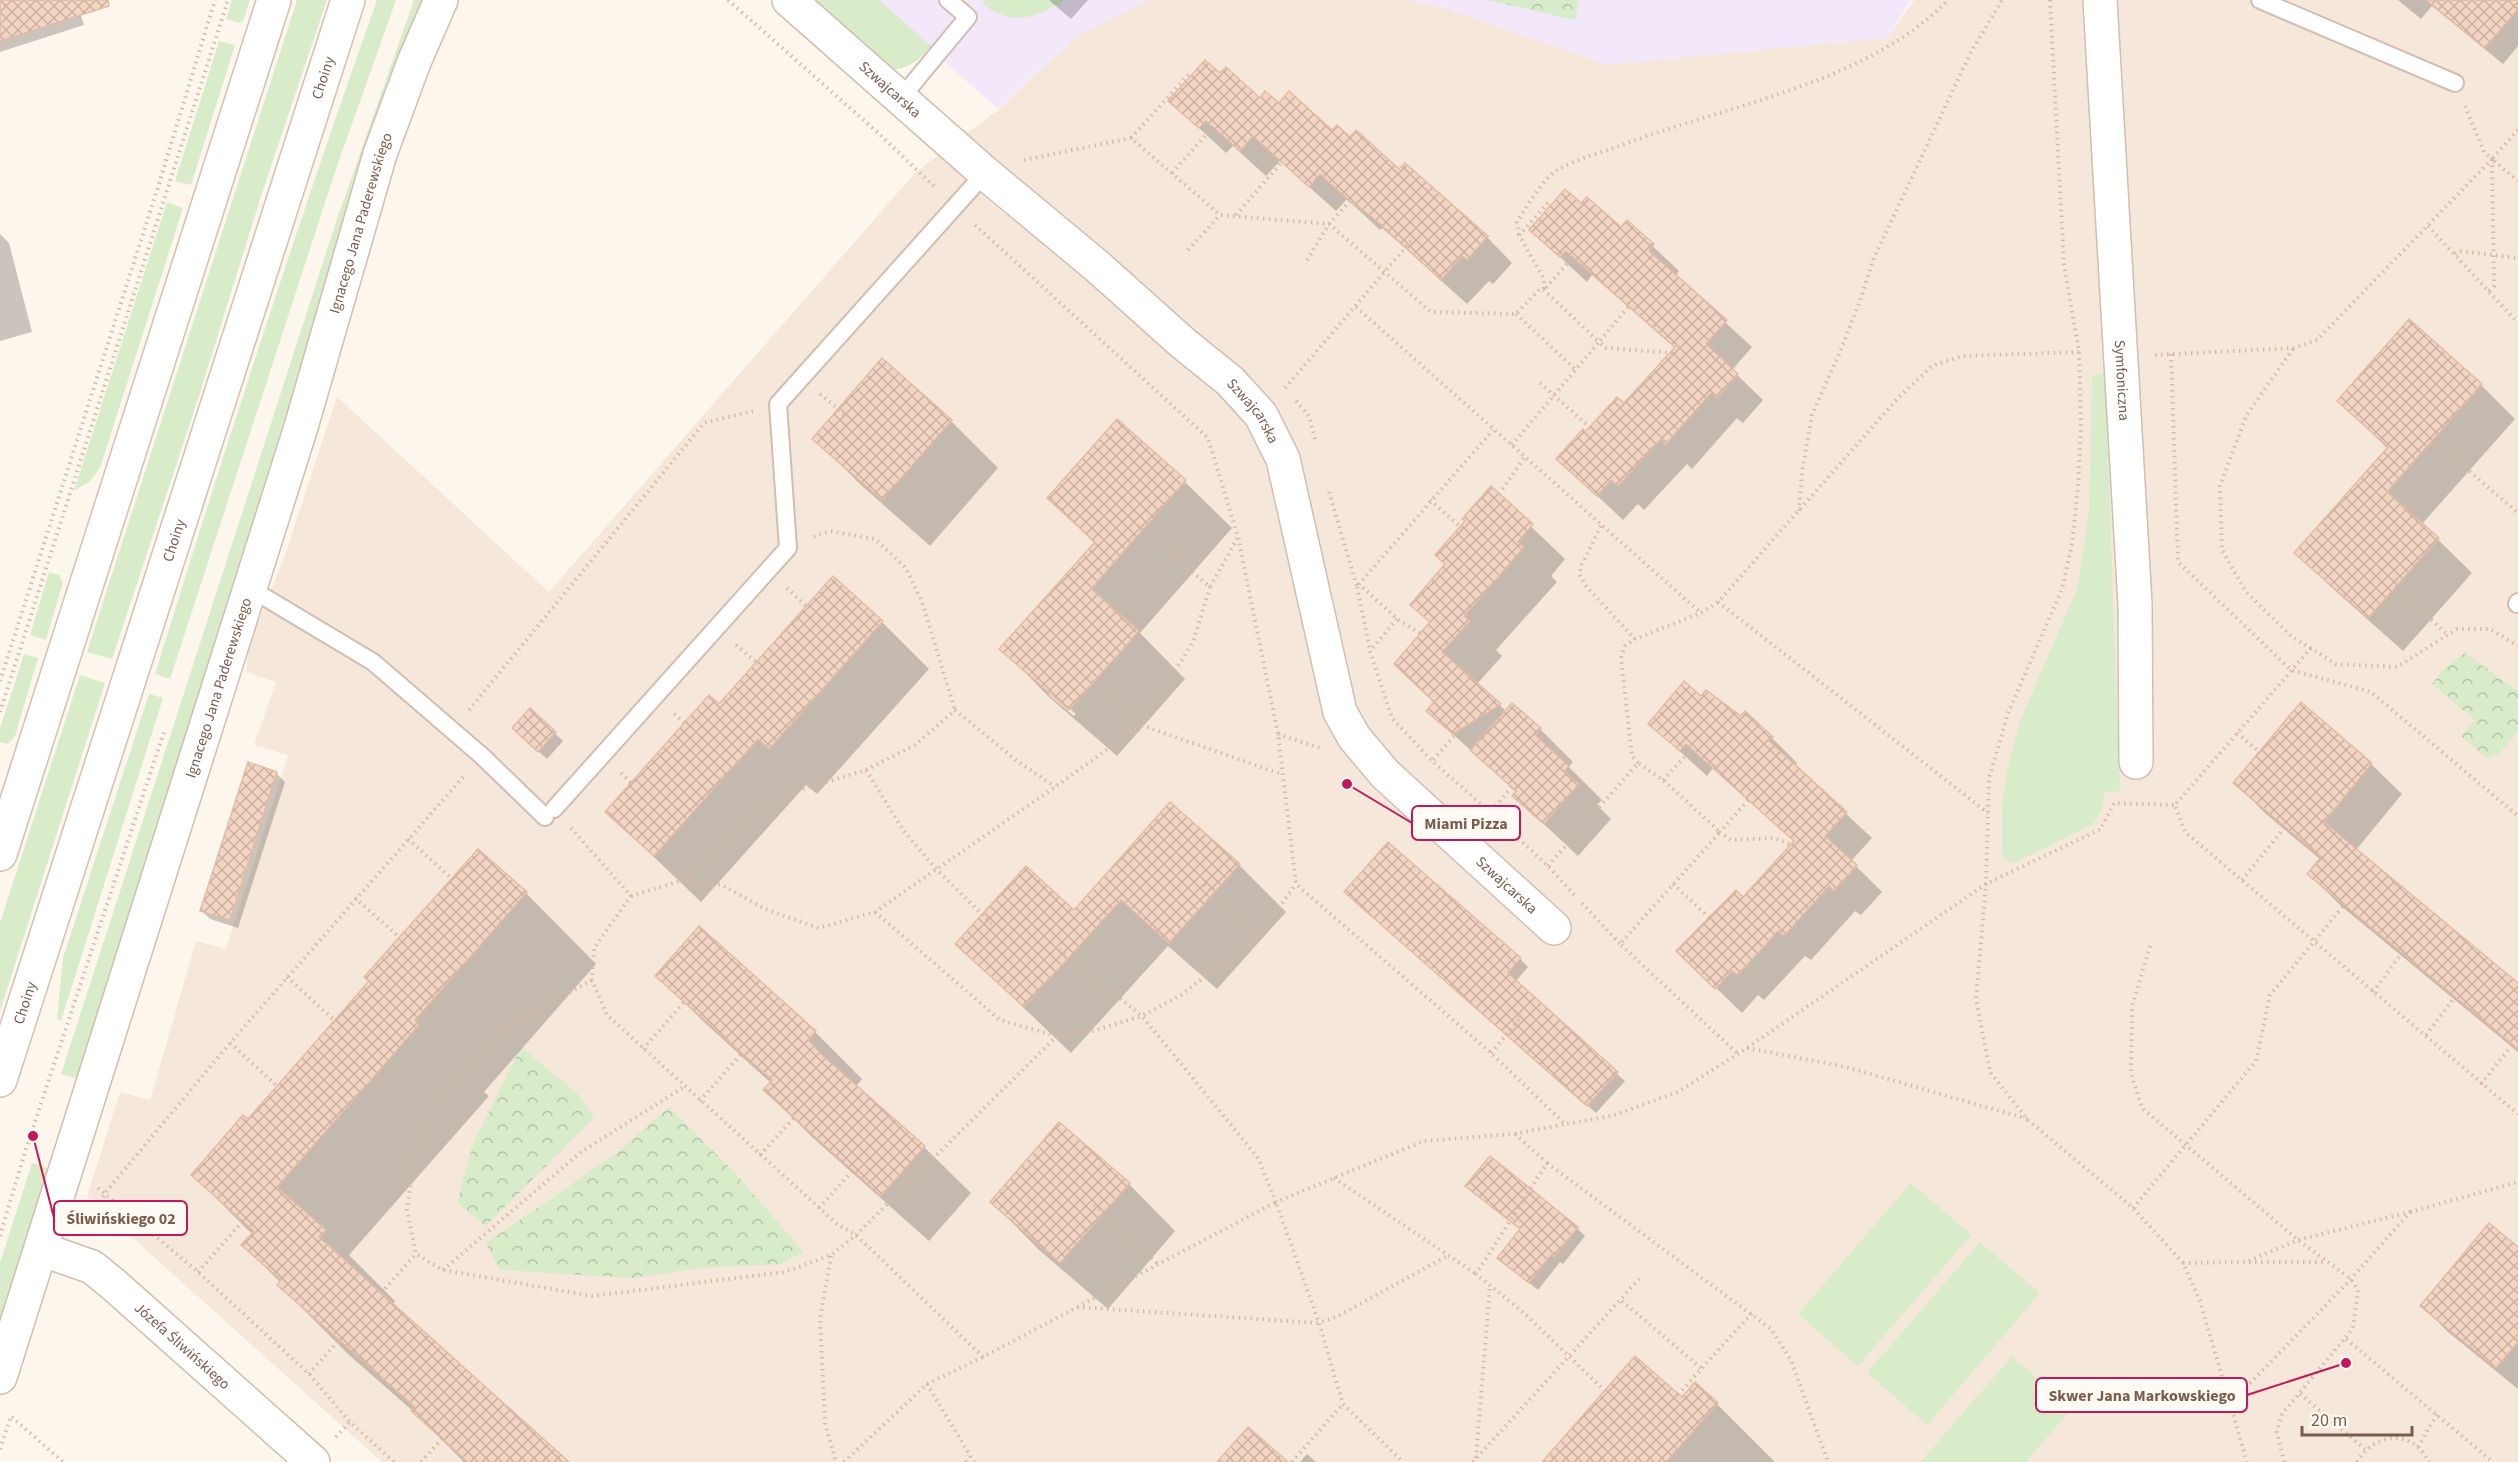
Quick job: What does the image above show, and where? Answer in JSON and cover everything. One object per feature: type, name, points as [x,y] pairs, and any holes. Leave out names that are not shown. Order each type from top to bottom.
[{"type":"street","points":[[0,854],[274,0]]},
{"type":"street","name":"Choiny","points":[[0,1080],[348,0]]},
{"type":"street","name":"Ignacego Jana Paderewskiego","points":[[0,1377],[55,1253],[380,154],[414,62],[441,0]]},
{"type":"street","name":"Szwajcarska","points":[[789,0],[985,173],[1230,381],[1261,414],[1283,459],[1340,712],[1354,737],[1384,774],[1554,928]]},
{"type":"street","name":"Symfoniczna","points":[[2100,0],[2135,604],[2136,762]]},
{"type":"street","name":"Józefa Śliwińskiego","points":[[55,1253],[92,1267],[113,1284],[313,1462]]},
{"type":"lane","points":[[901,98],[968,17],[948,0]]},
{"type":"lane","points":[[2260,0],[2455,83]]},
{"type":"lane","points":[[251,588],[373,662],[550,813],[788,548],[778,404],[985,173]]},
{"type":"path","points":[[0,681],[158,187],[215,0]]},
{"type":"path","points":[[0,712],[228,0]]},
{"type":"path","points":[[1676,353],[1606,348],[1544,290],[1544,279],[1519,235],[1516,222],[1536,193],[1558,170],[1656,131],[1791,91],[1876,53],[1935,14],[1948,0]]},
{"type":"path","points":[[1799,512],[1802,472],[1812,415],[1852,322],[1873,260],[1970,54],[2002,0]]},
{"type":"path","points":[[2050,0],[2064,266],[2079,352],[2081,424],[2078,486],[2072,544],[2062,589],[2008,713],[1989,778],[1986,884],[1976,999],[1990,1072],[2028,1120],[2133,1208],[2183,1263],[2200,1301],[2247,1462]]},
{"type":"path","points":[[1023,160],[1131,138],[1189,74]]},
{"type":"path","points":[[1172,173],[1213,127]]},
{"type":"path","points":[[2489,291],[2494,286],[2492,159],[2518,130]]},
{"type":"path","points":[[1131,138],[1220,215],[1329,225],[1431,312],[1516,314],[1576,370]]},
{"type":"path","points":[[2492,159],[2518,181]]},
{"type":"path","points":[[1235,216],[1282,162]]},
{"type":"path","points":[[1307,260],[1329,225],[1350,201]]},
{"type":"path","points":[[1519,235],[1548,203]]},
{"type":"path","points":[[1188,250],[1220,215]]},
{"type":"path","points":[[2428,226],[2518,323]]},
{"type":"path","points":[[1316,445],[1309,416],[1285,388],[1411,240]]},
{"type":"path","points":[[2455,254],[2460,251],[2518,258]]},
{"type":"path","points":[[1516,314],[1540,289],[1544,290],[1573,257]]},
{"type":"path","points":[[1356,307],[1701,614]]},
{"type":"path","points":[[1511,446],[1628,307]]},
{"type":"path","points":[[2294,348],[2246,416],[2220,486],[2222,550],[2246,592],[2291,636],[2336,664],[2397,667],[2457,629],[2490,629],[2518,646]]},
{"type":"path","points":[[2171,354],[2178,562],[2291,670],[2371,692],[2518,816]]},
{"type":"path","points":[[801,379],[848,417]]},
{"type":"path","points":[[1540,383],[1593,430]]},
{"type":"path","points":[[469,711],[704,423],[778,404]]},
{"type":"path","points":[[1358,585],[1493,430]]},
{"type":"path","points":[[2433,440],[2518,513]]},
{"type":"path","points":[[1499,494],[1524,458]]},
{"type":"path","points":[[1328,488],[1358,585],[1370,651],[1392,718],[1432,761],[1548,866],[1620,944],[1738,1053]]},
{"type":"path","points":[[1430,500],[1464,530]]},
{"type":"path","points":[[1133,521],[1210,587]]},
{"type":"path","points":[[1601,526],[1579,574],[1586,586],[1635,639]]},
{"type":"path","points":[[788,548],[830,531],[875,539],[906,568],[922,602],[955,710],[1016,760],[1055,787]]},
{"type":"path","points":[[983,1357],[856,1235],[837,1224],[607,1015],[592,980],[594,948],[631,896],[684,880],[722,885],[765,909],[819,928],[875,912],[1141,725],[1193,642],[1210,587],[1238,537]]},
{"type":"path","points":[[1358,585],[1397,619],[1420,633]]},
{"type":"path","points":[[2396,587],[2448,635]]},
{"type":"path","points":[[1795,846],[1774,838],[1731,840],[1632,756],[1621,658],[1625,646],[1635,639],[1701,614],[1718,602],[1988,813]]},
{"type":"path","points":[[1370,651],[1397,619]]},
{"type":"path","points":[[2175,805],[2311,648]]},
{"type":"path","points":[[1085,673],[1141,725],[1281,774]]},
{"type":"path","points":[[684,880],[736,828],[793,792],[866,770],[915,745],[955,710]]},
{"type":"path","points":[[0,1236],[24,1152],[167,724]]},
{"type":"path","points":[[2237,733],[2260,752]]},
{"type":"path","points":[[1432,761],[1454,736]]},
{"type":"path","points":[[1663,780],[1692,749]]},
{"type":"path","points":[[55,1253],[230,1043],[482,756]]},
{"type":"path","points":[[1548,866],[1638,763]]},
{"type":"path","points":[[866,770],[903,830],[937,870],[992,924]]},
{"type":"path","points":[[1490,812],[1512,787]]},
{"type":"path","points":[[1620,944],[1748,800]]},
{"type":"path","points":[[1986,884],[2101,829],[2114,803],[2175,805]]},
{"type":"path","points":[[2175,805],[2185,832],[2518,1114]]},
{"type":"path","points":[[550,813],[631,896]]},
{"type":"path","points":[[2242,880],[2285,827]]},
{"type":"path","points":[[408,839],[451,878]]},
{"type":"path","points":[[875,912],[1000,1020],[1056,1037],[1096,1030],[1142,1016],[1181,995],[1259,934],[1296,884]]},
{"type":"path","points":[[1204,885],[1259,934]]},
{"type":"path","points":[[1673,885],[1715,923]]},
{"type":"path","points":[[355,898],[399,937]]},
{"type":"path","points":[[2133,1208],[2256,1061],[2270,995],[2344,905]]},
{"type":"path","points":[[2150,946],[2132,1006],[2131,1074],[2142,1108],[2298,1240],[2351,1279],[2358,1290],[2352,1328],[2282,1414],[2277,1432],[2284,1462]]},
{"type":"path","points":[[1059,950],[1142,1016],[1258,1158],[1319,1323],[1343,1404],[1403,1462]]},
{"type":"path","points":[[2373,992],[2402,953]]},
{"type":"path","points":[[287,977],[334,1020]]},
{"type":"path","points":[[592,980],[501,1030],[428,1118],[414,1159],[407,1210],[416,1254],[442,1270],[592,1296],[785,1272],[831,1255],[856,1235],[1056,1037]]},
{"type":"path","points":[[2426,1035],[2456,997]]},
{"type":"path","points":[[643,1049],[684,1002]]},
{"type":"path","points":[[1491,1053],[1521,1017],[1511,1008]]},
{"type":"path","points":[[230,1043],[277,1086]]},
{"type":"path","points":[[2481,1084],[2513,1044]]},
{"type":"path","points":[[1747,1048],[1846,1067],[2028,1120]]},
{"type":"path","points":[[700,1101],[742,1053]]},
{"type":"path","points":[[442,1270],[580,1152],[684,1087]]},
{"type":"path","points":[[760,1155],[794,1118]]},
{"type":"path","points":[[844,1462],[927,1384],[983,1357],[1276,1202],[1424,1141],[1515,1134],[1565,1124]]},
{"type":"path","points":[[1515,1134],[1547,1163],[1753,1313],[1771,1329],[1791,1360],[1828,1462]]},
{"type":"path","points":[[1476,1274],[1547,1163]]},
{"type":"path","points":[[819,1208],[853,1170]]},
{"type":"path","points":[[1334,1178],[1476,1274],[1525,1314],[1605,1390]]},
{"type":"path","points":[[90,1182],[198,1272],[309,1374],[350,1422],[394,1462]]},
{"type":"path","points":[[2246,1262],[2298,1240],[2518,1182]]},
{"type":"path","points":[[1094,1205],[1157,1263]]},
{"type":"path","points":[[2231,1404],[2351,1279],[2410,1212]]},
{"type":"path","points":[[198,1272],[243,1221]]},
{"type":"path","points":[[381,1293],[416,1254]]},
{"type":"path","points":[[831,1255],[820,1319],[825,1423],[836,1462]]},
{"type":"path","points":[[1076,1307],[1319,1323],[1338,1316],[1449,1255]]},
{"type":"path","points":[[2183,1263],[2326,1262]]},
{"type":"path","points":[[1474,1460],[1641,1277]]},
{"type":"path","points":[[1474,1460],[1490,1286]]},
{"type":"path","points":[[1622,1300],[1701,1368]]},
{"type":"path","points":[[1674,1399],[1753,1313]]},
{"type":"path","points":[[2345,1338],[2493,1462]]},
{"type":"path","points":[[309,1374],[339,1340]]},
{"type":"path","points":[[927,1384],[974,1462]]},
{"type":"path","points":[[2300,1394],[2366,1449]]},
{"type":"path","points":[[1292,1462],[1343,1404]]},
{"type":"path","points":[[2418,1447],[2437,1414]]},
{"type":"path","points":[[0,1449],[11,1416],[63,1462]]},
{"type":"path","points":[[2357,1462],[2366,1449],[2377,1441],[2387,1438],[2409,1441],[2418,1447],[2429,1462]]},
{"type":"path","points":[[421,1462],[442,1439]]},
{"type":"path","points":[[966,1462],[969,1456]]},
{"type":"shaded area","points":[[874,0],[1149,0],[1076,37],[998,109]]},
{"type":"shaded area","points":[[1149,0],[1408,0],[1447,9],[1887,38],[1914,0],[2518,0],[2518,1462],[382,1462],[87,1197],[120,1092],[150,1100],[196,941],[226,949],[288,755],[254,745],[276,682],[246,672],[249,645],[284,558],[337,397],[549,592],[915,173],[999,109],[1076,37]]},
{"type":"shaded area","points":[[1408,0],[1911,0],[1887,38],[1608,65],[1447,9]]},
{"type":"green space","points":[[232,0],[250,0],[243,21],[239,23],[226,19]]},
{"type":"green space","points":[[297,0],[327,0],[262,193],[198,399],[112,659],[87,652]]},
{"type":"green space","points":[[377,0],[396,0],[336,169],[170,679],[155,674],[263,336]]},
{"type":"green space","points":[[414,0],[426,0],[392,87],[302,364],[77,1079],[61,1074],[336,222]]},
{"type":"green space","points":[[808,0],[879,0],[931,46],[912,64],[906,67],[886,69]]},
{"type":"green space","points":[[985,0],[1065,0],[1033,16],[1013,18],[992,11],[982,3]]},
{"type":"green space","points":[[1487,0],[1579,0],[1575,20]]},
{"type":"green space","points":[[219,41],[235,45],[191,185],[175,181]]},
{"type":"green space","points":[[167,202],[183,208],[100,468],[90,481],[74,491]]},
{"type":"green space","points":[[2105,373],[2120,791],[2104,793],[2102,810],[2093,824],[2014,863],[2006,861],[2002,854],[2002,803],[2009,762],[2020,721],[2077,589],[2089,512],[2092,375]]},
{"type":"green space","points":[[49,572],[59,575],[63,582],[46,640],[30,635]]},
{"type":"green space","points":[[2465,653],[2518,691],[2518,732],[2499,754],[2487,758],[2461,736],[2475,720],[2432,684],[2445,668]]},
{"type":"green space","points":[[24,654],[38,658],[15,736],[8,744],[0,742],[0,728]]},
{"type":"green space","points":[[80,675],[105,683],[0,1011],[0,923]]},
{"type":"green space","points":[[149,694],[163,698],[61,1021],[57,1019],[63,958]]},
{"type":"green space","points":[[521,1047],[576,1092],[594,1118],[486,1226],[457,1203],[473,1144]]},
{"type":"green space","points":[[669,1107],[733,1171],[804,1252],[781,1264],[701,1268],[633,1278],[500,1270],[486,1243],[617,1153]]},
{"type":"green space","points":[[32,1163],[48,1168],[0,1321],[0,1263]]},
{"type":"green space","points":[[1911,1183],[1971,1235],[1858,1366],[1798,1314]]},
{"type":"green space","points":[[1980,1242],[2040,1293],[1927,1425],[1867,1373]]},
{"type":"green space","points":[[2012,1356],[2072,1408],[2026,1462],[1921,1462]]},
{"type":"building","points":[[0,0],[108,0],[109,6],[0,41]]},
{"type":"building","points":[[2426,0],[2518,0],[2518,9],[2485,48]]},
{"type":"building","points":[[1205,60],[1220,73],[1226,67],[1260,98],[1265,91],[1279,103],[1289,91],[1332,130],[1337,125],[1350,137],[1356,130],[1399,169],[1405,163],[1488,236],[1467,260],[1462,256],[1441,280],[1378,222],[1354,205],[1320,174],[1309,187],[1253,136],[1240,151],[1206,121],[1199,128],[1168,101]]},
{"type":"building","points":[[1565,189],[1581,203],[1587,197],[1621,227],[1627,220],[1654,244],[1649,251],[1727,320],[1706,344],[1738,374],[1717,398],[1711,393],[1665,445],[1662,438],[1618,486],[1611,480],[1597,496],[1556,459],[1617,397],[1624,403],[1675,347],[1566,251],[1560,257],[1529,230]]},
{"type":"building","points":[[2409,319],[2482,384],[2387,492],[2439,538],[2368,618],[2294,553],[2388,447],[2337,401]]},
{"type":"building","points":[[882,358],[952,420],[882,500],[812,439]]},
{"type":"building","points":[[1117,419],[1186,480],[1091,589],[1139,631],[1069,710],[999,649],[1095,542],[1047,498]]},
{"type":"building","points":[[1491,486],[1533,524],[1518,542],[1524,547],[1464,616],[1470,621],[1442,652],[1501,704],[1453,734],[1426,711],[1434,702],[1394,664],[1430,622],[1410,605],[1445,564],[1435,555],[1465,521],[1462,519]]},
{"type":"building","points":[[833,576],[883,621],[769,749],[758,739],[654,856],[605,812],[709,695],[719,704]]},
{"type":"building","points":[[1684,681],[1701,696],[1706,690],[1741,716],[1745,711],[1773,737],[1769,741],[1847,812],[1825,836],[1857,865],[1834,891],[1829,886],[1784,936],[1778,931],[1738,975],[1732,971],[1715,989],[1676,951],[1736,890],[1743,897],[1794,841],[1686,744],[1680,751],[1648,724]]},
{"type":"building","points":[[2301,702],[2372,763],[2324,822],[2518,983],[2518,1049],[2307,874],[2321,857],[2233,783]]},
{"type":"building","points":[[1512,703],[1541,728],[1535,735],[1569,766],[1564,771],[1579,784],[1544,824],[1512,796],[1516,791],[1470,750]]},
{"type":"building","points":[[530,708],[556,732],[538,752],[512,728]]},
{"type":"building","points":[[248,762],[277,772],[230,920],[200,911]]},
{"type":"building","points":[[1170,802],[1240,864],[1169,943],[1121,900],[1024,1007],[955,944],[1026,866],[1074,910]]},
{"type":"building","points":[[1388,842],[1521,958],[1508,973],[1618,1072],[1587,1106],[1344,892]]},
{"type":"building","points":[[478,849],[527,892],[415,1020],[419,1025],[277,1187],[326,1230],[319,1237],[569,1462],[468,1462],[411,1411],[415,1407],[277,1285],[281,1280],[241,1245],[254,1231],[191,1175],[243,1115],[248,1119],[369,981],[364,977]]},
{"type":"building","points":[[699,926],[816,1031],[808,1040],[822,1055],[925,1146],[881,1196],[763,1090],[772,1080],[655,976]]},
{"type":"building","points":[[1059,1122],[1130,1183],[1060,1263],[990,1202]]},
{"type":"building","points":[[1490,1156],[1578,1227],[1554,1257],[1551,1255],[1529,1283],[1497,1258],[1520,1229],[1465,1186]]},
{"type":"building","points":[[2489,1223],[2518,1247],[2518,1342],[2496,1368],[2420,1306]]},
{"type":"building","points":[[1635,1356],[1682,1397],[1695,1382],[1718,1403],[1666,1462],[1542,1462]]},
{"type":"building","points":[[1248,1427],[1288,1462],[1217,1462]]},
{"type":"place","name":"Miami Pizza","points":[[1347,784]]},
{"type":"place","name":"Śliwińskiego 02","points":[[33,1136]]},
{"type":"place","name":"Skwer Jana Markowskiego","points":[[2346,1363]]}]
